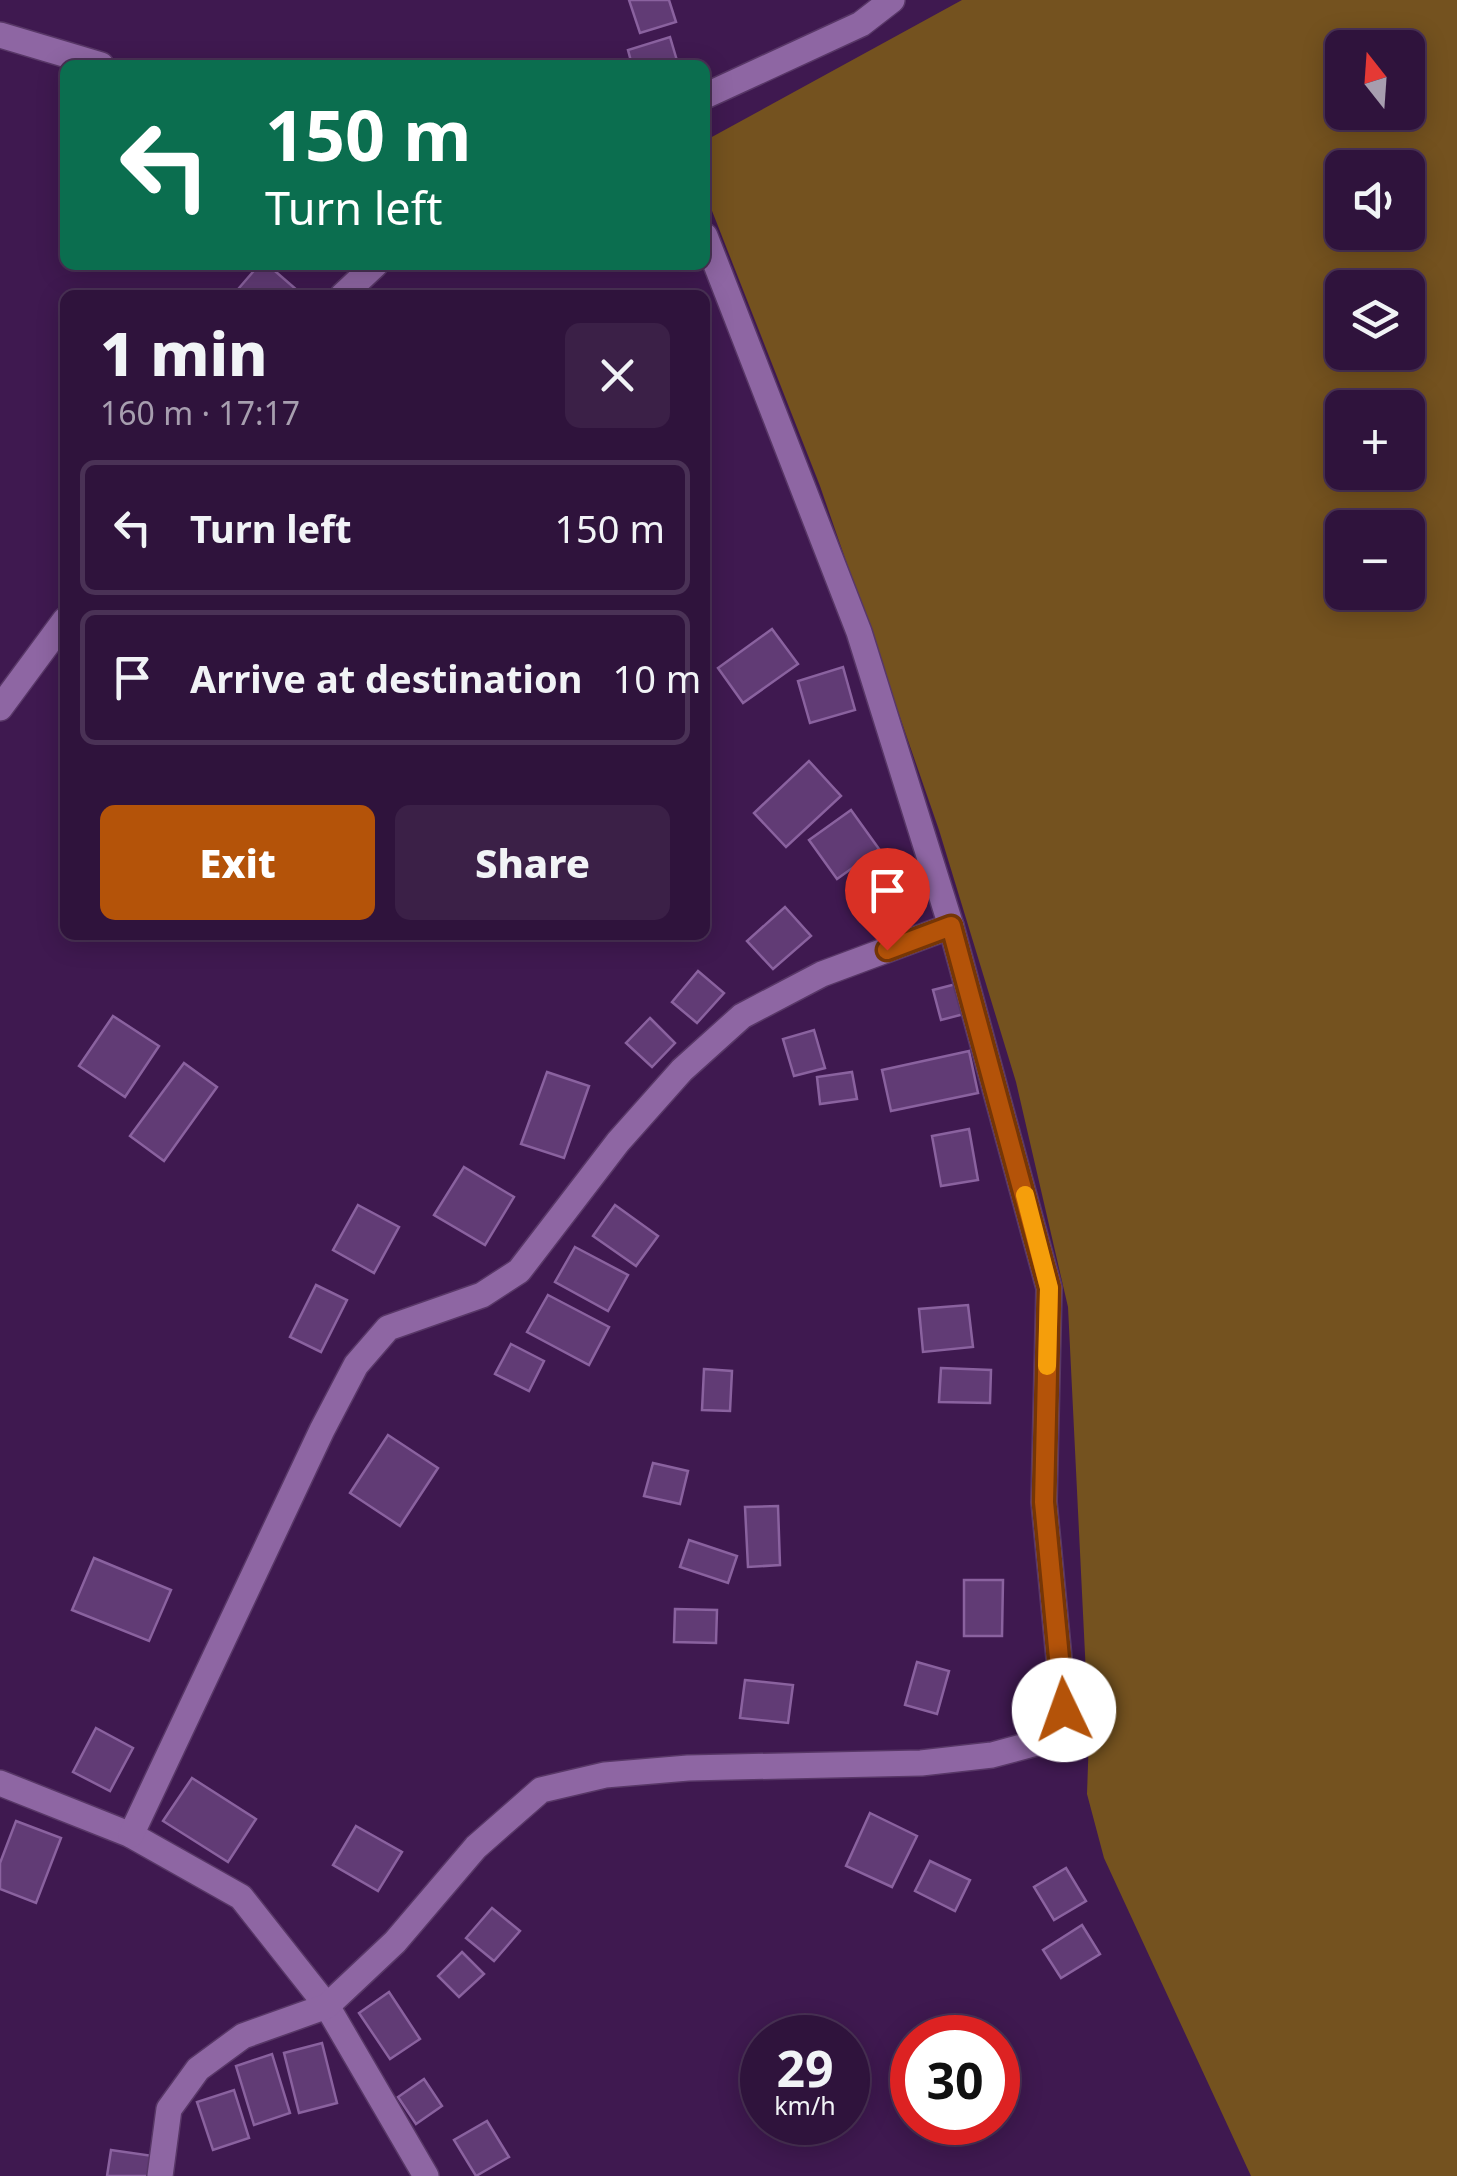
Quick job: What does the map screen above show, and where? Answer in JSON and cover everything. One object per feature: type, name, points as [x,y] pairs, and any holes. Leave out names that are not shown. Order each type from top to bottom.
[{"type":"street","points":[[710,94],[861,24],[892,0]]},
{"type":"street","points":[[0,35],[84,60]]},
{"type":"street","points":[[160,2176],[169,2109],[198,2069],[243,2036],[327,2006],[395,1942],[476,1847],[542,1790],[605,1774],[824,1762],[922,1763],[992,1755],[1048,1740],[1064,1710],[1044,1502],[1049,1288],[951,926],[859,632],[710,249]]},
{"type":"street","points":[[348,290],[370,270]]},
{"type":"street","points":[[0,708],[60,627]]},
{"type":"street","points":[[130,1835],[322,1430],[356,1365],[388,1328],[482,1295],[518,1271],[618,1142],[682,1070],[742,1016],[822,974],[951,926]]},
{"type":"street","points":[[0,1783],[130,1835],[241,1897],[327,2006],[426,2176]]},
{"type":"shaded area","points":[[962,0],[1457,0],[1457,2176],[1251,2176],[1104,1858],[1087,1794],[1089,1736],[1068,1307],[1016,1082],[939,830],[820,486],[710,206],[710,138]]},
{"type":"building","points":[[629,0],[669,0],[676,22],[640,33]]},
{"type":"building","points":[[670,37],[677,60],[631,60],[628,50]]},
{"type":"building","points":[[255,270],[274,270],[297,290],[237,290]]},
{"type":"building","points":[[772,629],[798,664],[743,703],[718,668]]},
{"type":"building","points":[[843,667],[855,710],[810,723],[798,681]]},
{"type":"building","points":[[809,761],[841,796],[786,847],[754,813]]},
{"type":"building","points":[[851,810],[879,849],[837,879],[809,840]]},
{"type":"building","points":[[884,883],[894,908],[860,921],[850,895]]},
{"type":"building","points":[[785,907],[811,936],[773,969],[747,941]]},
{"type":"building","points":[[698,971],[724,993],[697,1023],[672,1002]]},
{"type":"building","points":[[956,984],[964,1014],[941,1020],[933,990]]},
{"type":"building","points":[[113,1016],[159,1046],[125,1097],[79,1066]]},
{"type":"building","points":[[650,1018],[675,1043],[652,1067],[626,1043]]},
{"type":"building","points":[[814,1030],[825,1068],[794,1076],[783,1039]]},
{"type":"building","points":[[969,1051],[978,1093],[891,1111],[882,1070]]},
{"type":"building","points":[[184,1063],[217,1087],[164,1161],[130,1136]]},
{"type":"building","points":[[547,1072],[589,1086],[564,1158],[521,1144]]},
{"type":"building","points":[[852,1072],[857,1099],[820,1104],[817,1077]]},
{"type":"building","points":[[969,1129],[978,1180],[941,1186],[932,1136]]},
{"type":"building","points":[[464,1167],[514,1197],[485,1245],[434,1215]]},
{"type":"building","points":[[358,1205],[399,1227],[374,1273],[333,1250]]},
{"type":"building","points":[[615,1205],[658,1236],[636,1266],[593,1236]]},
{"type":"building","points":[[575,1247],[628,1275],[608,1311],[555,1282]]},
{"type":"building","points":[[316,1285],[347,1300],[321,1352],[290,1337]]},
{"type":"building","points":[[548,1295],[609,1327],[589,1365],[527,1332]]},
{"type":"building","points":[[968,1305],[973,1347],[923,1352],[919,1309]]},
{"type":"building","points":[[511,1344],[544,1361],[529,1391],[495,1374]]},
{"type":"building","points":[[941,1368],[991,1370],[990,1403],[939,1402]]},
{"type":"building","points":[[704,1369],[732,1371],[730,1411],[702,1410]]},
{"type":"building","points":[[388,1435],[438,1468],[400,1526],[350,1493]]},
{"type":"building","points":[[653,1463],[688,1471],[680,1504],[644,1496]]},
{"type":"building","points":[[778,1506],[780,1565],[748,1567],[745,1507]]},
{"type":"building","points":[[689,1540],[737,1556],[728,1583],[680,1567]]},
{"type":"building","points":[[94,1558],[171,1590],[149,1641],[72,1610]]},
{"type":"building","points":[[964,1580],[1003,1580],[1002,1636],[964,1636]]},
{"type":"building","points":[[675,1609],[717,1610],[716,1643],[674,1642]]},
{"type":"building","points":[[917,1662],[949,1671],[937,1714],[905,1705]]},
{"type":"building","points":[[745,1680],[793,1685],[788,1723],[740,1718]]},
{"type":"building","points":[[96,1728],[133,1748],[110,1791],[73,1772]]},
{"type":"building","points":[[192,1778],[256,1819],[228,1862],[163,1821]]},
{"type":"building","points":[[870,1813],[917,1836],[892,1887],[846,1866]]},
{"type":"building","points":[[16,1821],[61,1838],[36,1903],[0,1889],[0,1863]]},
{"type":"building","points":[[356,1826],[402,1852],[378,1891],[333,1865]]},
{"type":"building","points":[[930,1861],[970,1880],[955,1911],[915,1891]]},
{"type":"building","points":[[1066,1868],[1086,1901],[1054,1920],[1034,1887]]},
{"type":"building","points":[[492,1908],[520,1931],[494,1961],[466,1938]]},
{"type":"building","points":[[1082,1925],[1100,1954],[1061,1978],[1043,1950]]},
{"type":"building","points":[[462,1952],[484,1974],[459,1997],[438,1976]]},
{"type":"building","points":[[389,1992],[420,2039],[390,2059],[359,2013]]},
{"type":"building","points":[[322,2043],[337,2103],[299,2113],[284,2053]]},
{"type":"building","points":[[272,2054],[290,2113],[254,2125],[236,2066]]},
{"type":"building","points":[[424,2079],[442,2106],[416,2124],[398,2097]]},
{"type":"building","points":[[234,2090],[249,2138],[213,2150],[197,2102]]},
{"type":"building","points":[[487,2121],[509,2157],[476,2176],[454,2140]]},
{"type":"building","points":[[111,2150],[153,2156],[150,2176],[107,2176]]},
{"type":"slow traffic","points":[[1025,1195],[1049,1288],[1047,1366]]},
{"type":"route","points":[[887,950],[951,926],[1049,1288],[1044,1502],[1064,1710]]}]
